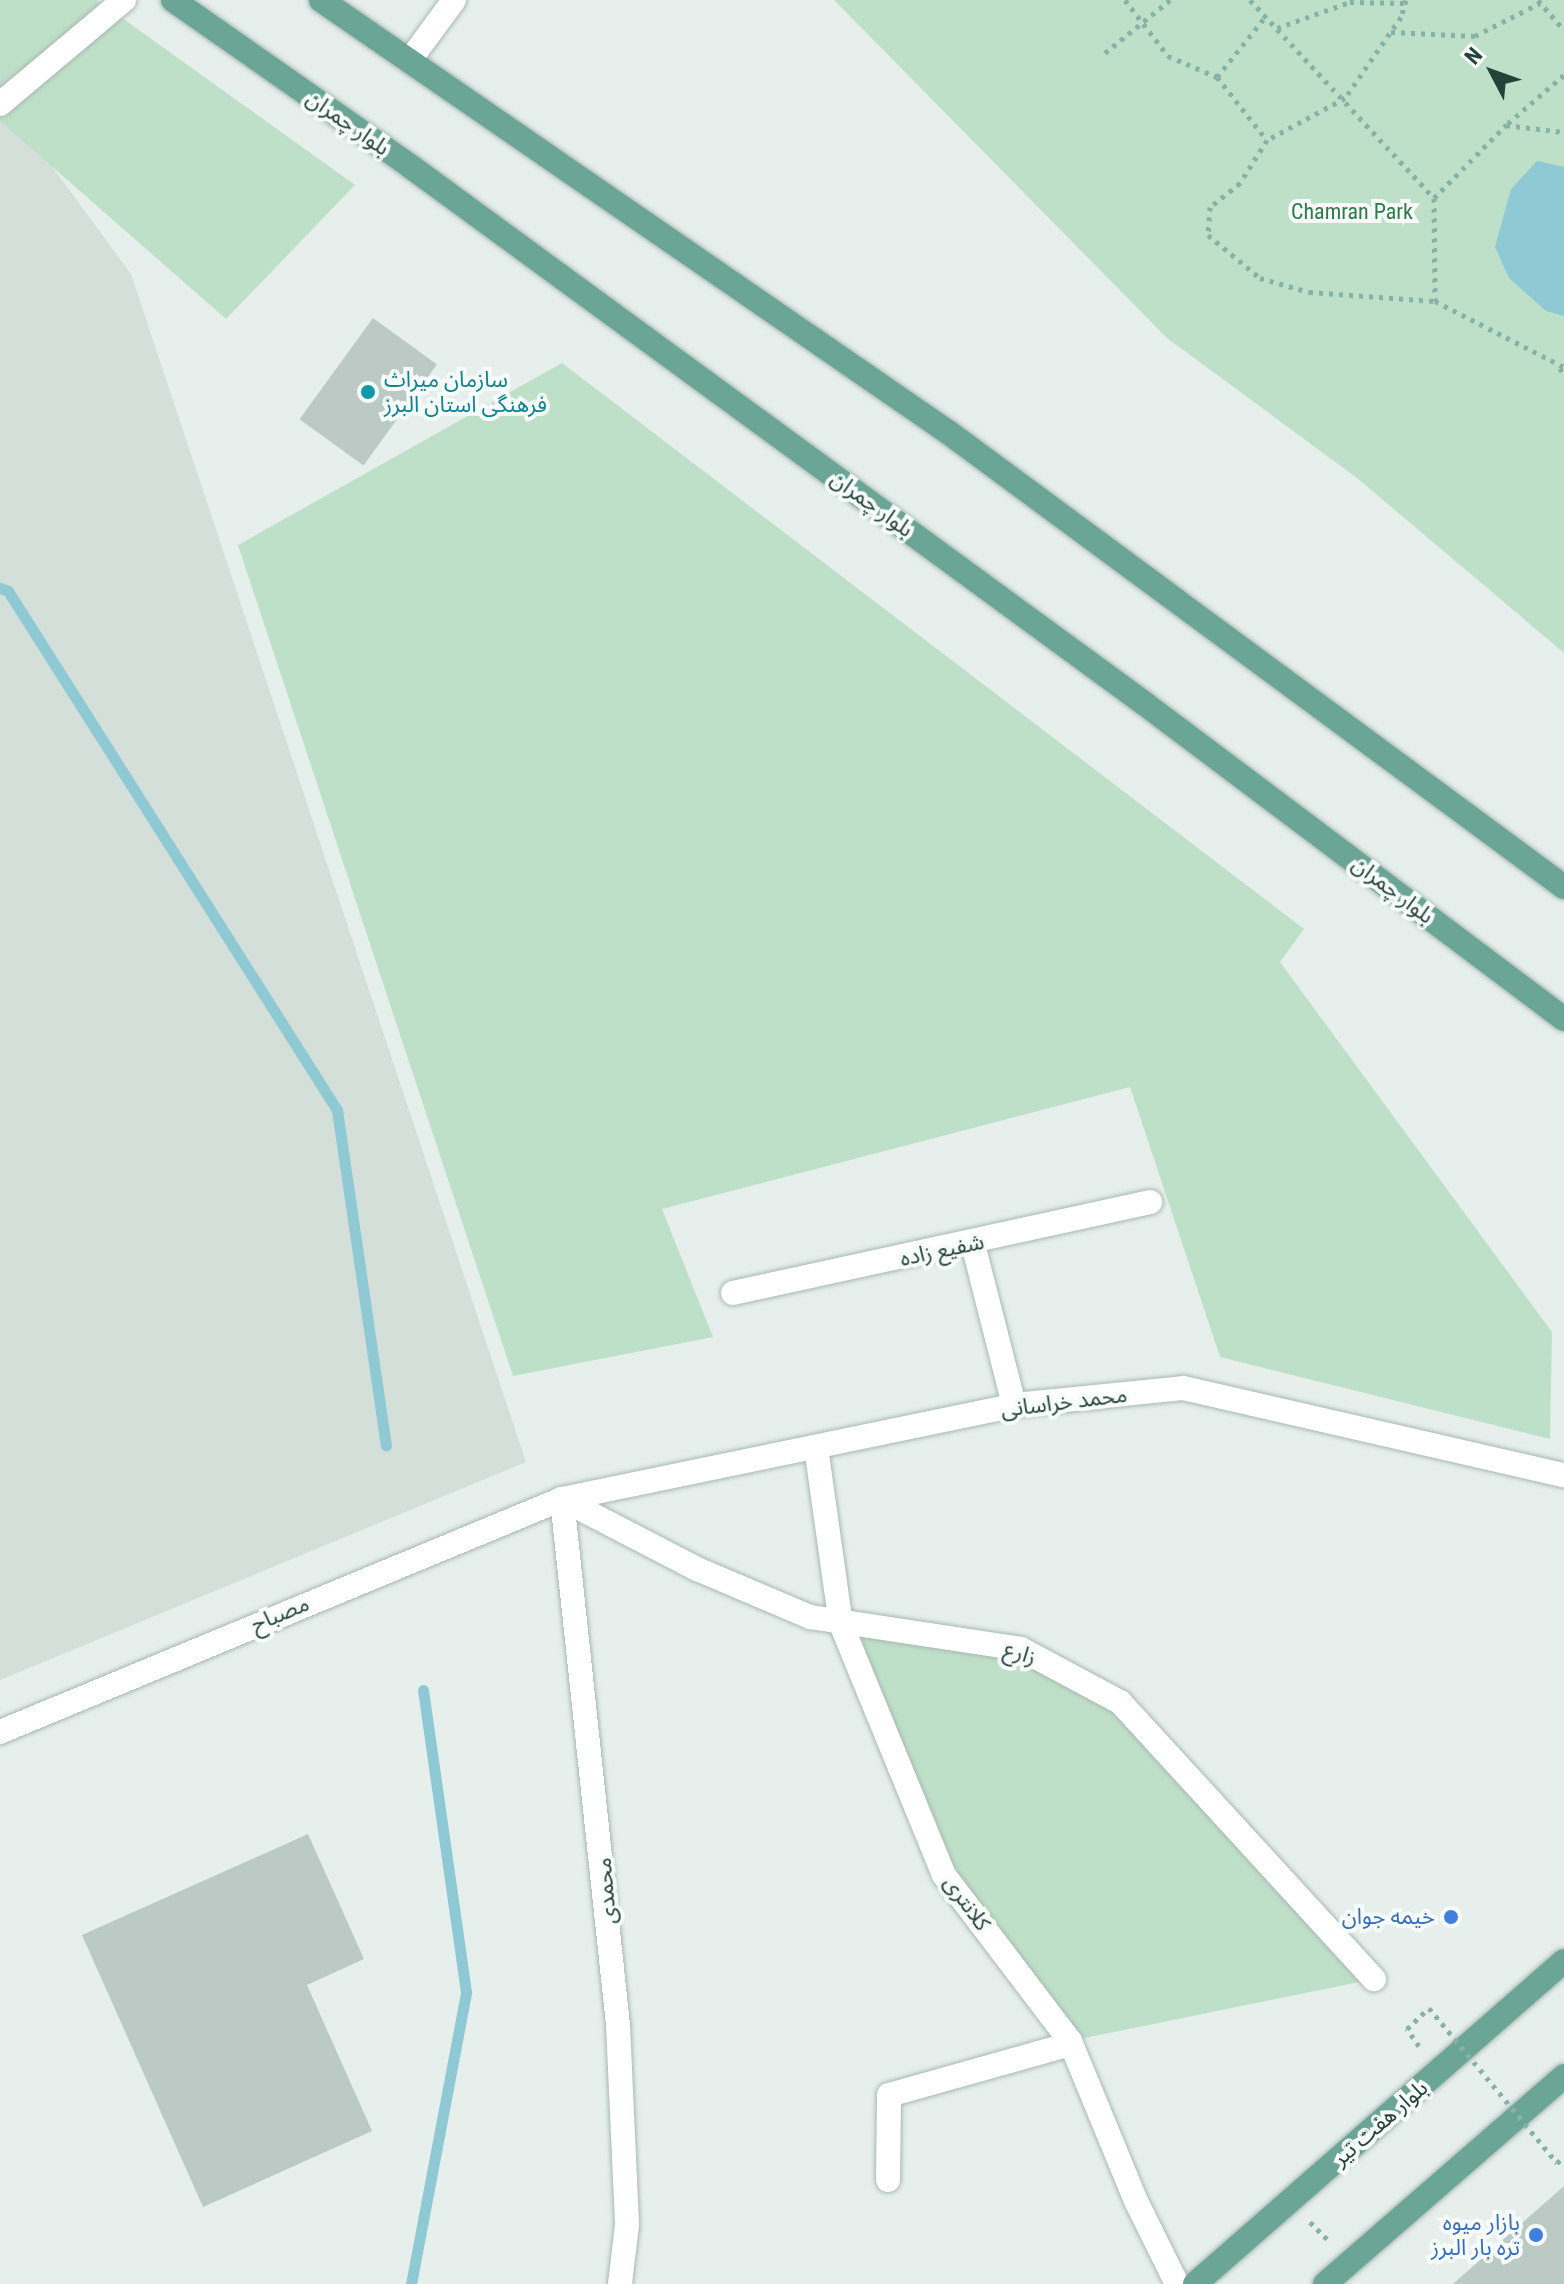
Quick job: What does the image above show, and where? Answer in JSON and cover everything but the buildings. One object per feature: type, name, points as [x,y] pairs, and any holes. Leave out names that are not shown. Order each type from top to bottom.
[{"type":"main road","name":"بلوار چمران","points":[[173,0],[968,573],[1564,1019]]},
{"type":"main road","points":[[321,0],[973,450],[1564,887]]},
{"type":"main road","name":"بلوار هفت تیر","points":[[1195,2284],[1564,1961]]},
{"type":"main road","points":[[1325,2284],[1564,2076]]},
{"type":"street","points":[[0,104],[124,0]]},
{"type":"street","points":[[410,60],[454,0]]},
{"type":"street","name":"شفیع زاده","points":[[733,1293],[973,1244],[1150,1202]]},
{"type":"street","points":[[973,1244],[1014,1405]]},
{"type":"street","name":"محمد خراسانی","points":[[562,1499],[1014,1405],[1183,1388],[1564,1475]]},
{"type":"street","name":"کلانتری","points":[[816,1447],[841,1624],[944,1875],[1071,2044],[1136,2201],[1177,2284]]},
{"type":"street","name":"زارع","points":[[562,1499],[697,1569],[810,1617],[1021,1649],[1120,1702],[1374,1979]]},
{"type":"street","name":"مصباح","points":[[0,1732],[562,1499]]},
{"type":"street","name":"محمدی","points":[[562,1499],[618,2025],[627,2225],[620,2284]]},
{"type":"street","points":[[888,2180],[889,2095],[1071,2044]]},
{"type":"path","points":[[1125,0],[1168,56],[1217,77],[1267,140]]},
{"type":"path","points":[[1105,53],[1170,0]]},
{"type":"path","points":[[1250,0],[1345,98],[1434,198],[1435,301]]},
{"type":"path","points":[[1277,28],[1350,2],[1406,1],[1391,32],[1345,98],[1267,140],[1240,183],[1210,207],[1208,235],[1260,278],[1284,285],[1309,292],[1435,301],[1562,368],[1564,376]]},
{"type":"path","points":[[1391,32],[1475,36],[1539,1],[1564,30]]},
{"type":"path","points":[[1217,77],[1266,16]]},
{"type":"path","points":[[1434,198],[1506,125],[1564,75]]},
{"type":"path","points":[[1506,125],[1564,132]]},
{"type":"path","points":[[1407,2029],[1429,2008],[1557,2163],[1564,2157]]},
{"type":"path","points":[[1290,2202],[1349,2262]]},
{"type":"shaded area","points":[[0,0],[53,0],[34,142],[131,274],[526,1462],[0,1680]]},
{"type":"green space","points":[[0,0],[97,0],[355,185],[226,319],[0,121]]},
{"type":"green space","name":"Chamran Park","points":[[834,0],[1564,0],[1564,653],[1357,478],[1167,338]]},
{"type":"green space","points":[[562,363],[1304,929],[1280,962],[1552,1332],[1550,1439],[1220,1357],[1130,1087],[662,1209],[713,1337],[513,1376],[238,545]]},
{"type":"green space","points":[[841,1624],[1021,1649],[1120,1702],[1374,1979],[1070,2041],[944,1875]]},
{"type":"water","points":[[1537,161],[1564,167],[1564,316],[1546,311],[1509,278],[1495,247],[1511,189]]},
{"type":"waterway","points":[[0,588],[8,591],[337,1110],[386,1445]]},
{"type":"waterway","points":[[411,2284],[466,1992],[423,1690]]},
{"type":"place","name":"سازمان میراث فرهنگی استان البرز","points":[[368,392]]},
{"type":"place","name":"خیمه جوان","points":[[1451,1917]]},
{"type":"place","name":"بازار میوه تره بار البرز","points":[[1536,2235]]}]
